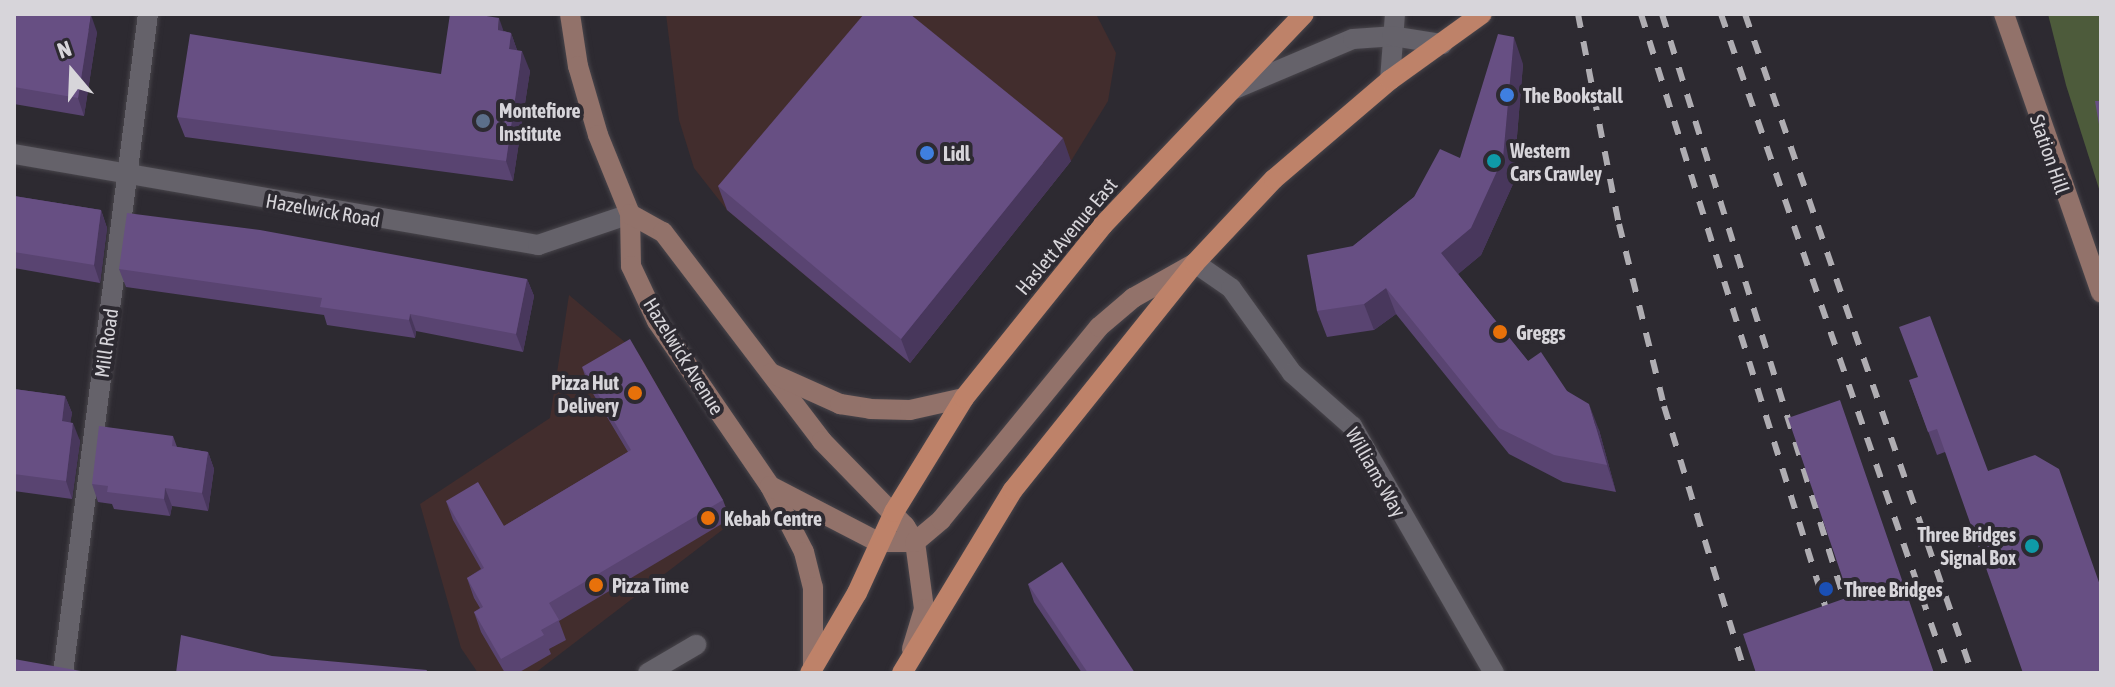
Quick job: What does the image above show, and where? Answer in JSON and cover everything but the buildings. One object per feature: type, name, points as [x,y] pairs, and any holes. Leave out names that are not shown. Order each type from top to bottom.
[{"type":"main road","name":"Haslett Avenue East","points":[[812,670],[857,593],[894,512],[964,398],[1103,225],[1225,93],[1304,14]]},
{"type":"main road","points":[[906,664],[1013,490],[1195,263],[1274,179],[1390,80],[1482,14]]},
{"type":"street","name":"Mill Road","points":[[63,673],[124,218],[123,174],[148,14]]},
{"type":"street","name":"Hazelwick Avenue","points":[[570,14],[578,66],[598,135],[630,214],[631,266],[657,321],[770,486],[804,552],[813,587],[812,670]]},
{"type":"street","points":[[1390,80],[1395,14]]},
{"type":"street","name":"Station Hill","points":[[2004,14],[2101,293]]},
{"type":"street","points":[[1225,93],[1326,47],[1392,36],[1442,44]]},
{"type":"street","name":"Hazelwick Road","points":[[14,154],[538,245],[630,214]]},
{"type":"street","points":[[630,214],[663,232],[822,441],[894,512],[915,542],[924,609],[906,664]]},
{"type":"street","points":[[878,542],[915,542],[941,520],[1099,327],[1133,298],[1195,263]]},
{"type":"street","name":"Williams Way","points":[[1195,263],[1231,288],[1292,373],[1352,426],[1494,673]]},
{"type":"street","points":[[767,372],[840,404],[870,409],[910,410],[964,398]]},
{"type":"street","name":"Hazelwick Avenue","points":[[770,486],[878,542]]},
{"type":"street","points":[[648,673],[696,645]]},
{"type":"shaded area","points":[[666,14],[1096,14],[1116,53],[1108,101],[1071,161],[910,363],[727,210],[694,168],[679,120]]},
{"type":"shaded area","points":[[569,295],[639,354],[734,521],[535,673],[478,673],[461,648],[420,504],[550,418]]},
{"type":"green space","points":[[2048,14],[2101,14],[2101,195],[2066,85]]},
{"type":"railway","points":[[1578,14],[1619,224],[1664,406],[1745,673]]},
{"type":"railway","points":[[1641,14],[1846,673]]},
{"type":"railway","points":[[1662,14],[1851,621]]},
{"type":"railway","points":[[1721,14],[1948,673]]},
{"type":"railway","points":[[1745,14],[1972,673]]},
{"type":"place","name":"The Bookstall","points":[[1507,95]]},
{"type":"place","name":"Montefiore Institute","points":[[483,121]]},
{"type":"place","name":"Lidl","points":[[927,153]]},
{"type":"place","name":"Western Cars Crawley","points":[[1494,161]]},
{"type":"place","name":"Greggs","points":[[1500,332]]},
{"type":"place","name":"Pizza Hut Delivery","points":[[635,393]]},
{"type":"place","name":"Kebab Centre","points":[[708,518]]},
{"type":"place","name":"Three Bridges Signal Box","points":[[2032,546]]},
{"type":"place","name":"Pizza Time","points":[[596,585]]},
{"type":"place","name":"Three Bridges","points":[[1826,589]]}]
